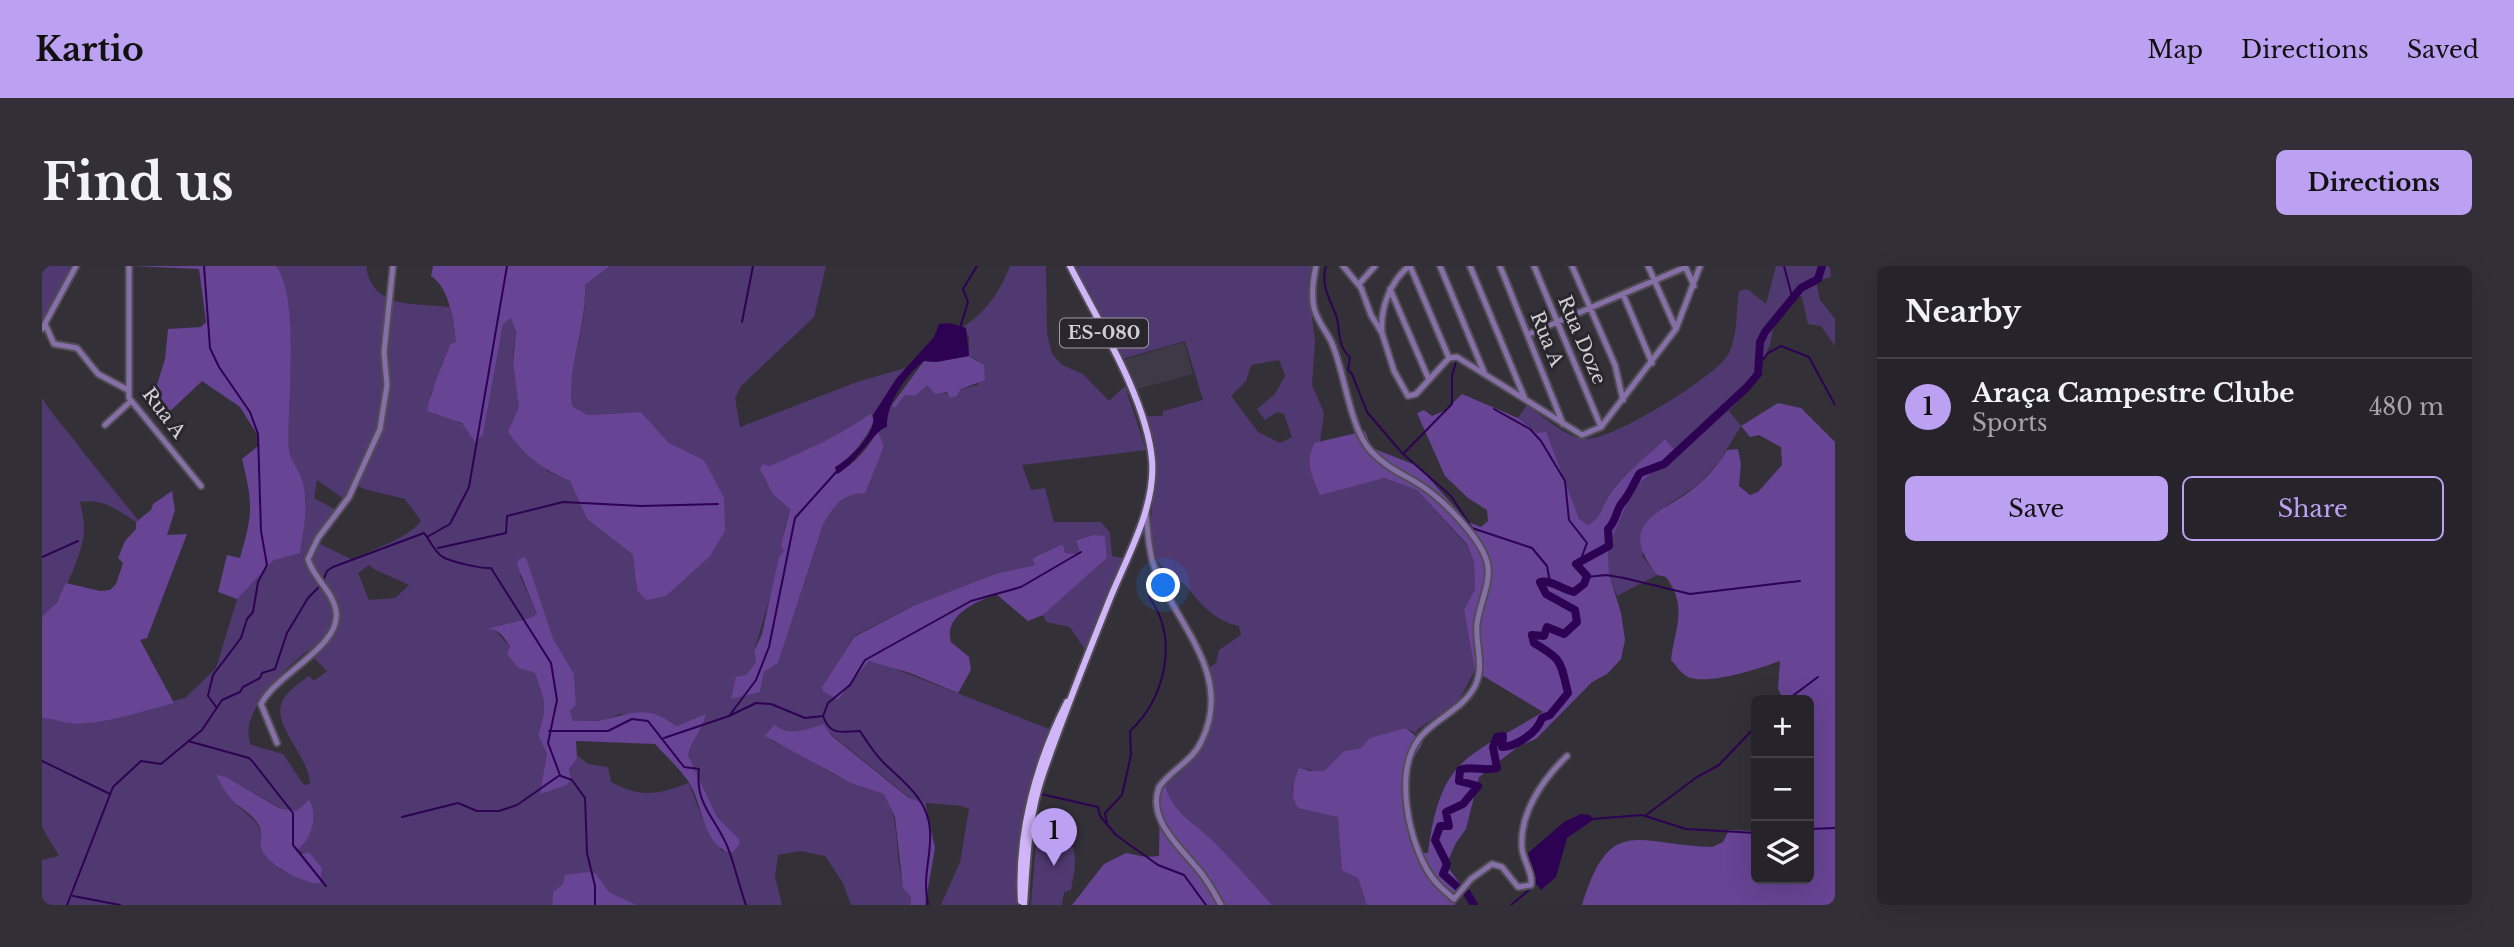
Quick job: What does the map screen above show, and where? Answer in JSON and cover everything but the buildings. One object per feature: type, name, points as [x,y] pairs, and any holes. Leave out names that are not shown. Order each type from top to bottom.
[{"type":"main road","name":"ES-080","points":[[1023,905],[1021,863],[1032,792],[1048,742],[1072,695],[1145,510],[1153,470],[1148,436],[1120,366],[1070,266]]},
{"type":"street","points":[[76,266],[43,326],[54,344],[77,348],[98,374],[128,390]]},
{"type":"street","name":"Rua A","points":[[129,266],[128,390],[131,401],[201,486]]},
{"type":"street","points":[[277,743],[261,704],[283,676],[329,640],[336,627],[334,603],[311,571],[308,559],[314,544],[349,497],[380,429],[387,385],[384,352],[393,266]]},
{"type":"street","points":[[1316,266],[1312,290],[1315,310],[1339,362],[1359,431],[1369,449],[1387,468],[1423,487],[1451,511],[1483,550],[1489,570],[1477,626],[1480,672],[1476,684],[1465,701],[1418,741],[1407,762],[1405,778],[1406,799],[1421,857],[1432,878],[1454,899],[1471,880],[1492,864],[1502,867],[1518,887],[1531,885],[1522,840],[1530,805],[1544,782],[1567,756]]},
{"type":"street","points":[[1343,266],[1359,284],[1382,332],[1394,372],[1406,394],[1412,396],[1449,358],[1457,357],[1583,435],[1601,427],[1652,363],[1676,328],[1700,266]]},
{"type":"street","points":[[1359,284],[1375,266]]},
{"type":"street","points":[[1382,332],[1383,312],[1390,289],[1410,266],[1449,358]]},
{"type":"street","points":[[1440,266],[1484,372]]},
{"type":"street","points":[[1470,266],[1525,398]]},
{"type":"street","name":"Rua A","points":[[1500,266],[1563,424]]},
{"type":"street","name":"Rua Doze","points":[[1534,266],[1601,427]]},
{"type":"street","points":[[1572,266],[1615,365],[1623,400]]},
{"type":"street","points":[[1648,266],[1676,328]]},
{"type":"street","points":[[1529,334],[1686,267],[1694,287]]},
{"type":"street","points":[[1390,289],[1429,380]]},
{"type":"street","points":[[1623,294],[1652,363]]},
{"type":"street","points":[[105,425],[131,401]]},
{"type":"street","points":[[1145,510],[1154,566],[1196,646],[1211,693],[1212,705],[1202,742],[1186,763],[1160,787],[1158,808],[1170,837],[1198,869],[1221,905]]},
{"type":"shaded area","points":[[42,266],[73,266],[42,322]]},
{"type":"shaded area","points":[[131,266],[276,266],[284,282],[290,327],[289,450],[303,484],[305,518],[300,553],[274,560],[237,599],[218,592],[227,555],[240,558],[244,543],[250,509],[242,459],[258,446],[257,434],[240,407],[202,381],[165,416],[163,414],[156,388],[165,359],[168,329],[201,327],[206,322],[199,269]]},
{"type":"shaded area","points":[[276,266],[366,266],[370,280],[386,297],[410,304],[450,307],[457,342],[450,344],[439,378],[430,394],[434,414],[449,417],[483,435],[503,324],[511,318],[515,329],[513,361],[517,390],[547,471],[570,481],[587,519],[634,556],[637,590],[666,596],[687,575],[704,460],[669,443],[641,412],[588,415],[572,406],[572,376],[584,315],[585,285],[610,266],[826,266],[814,317],[741,386],[735,398],[740,427],[857,382],[905,368],[873,415],[870,413],[815,448],[774,465],[763,476],[790,508],[784,531],[784,551],[754,651],[756,662],[746,675],[760,692],[764,672],[778,663],[823,525],[833,506],[853,494],[881,453],[884,447],[878,431],[890,406],[895,408],[905,395],[927,385],[932,390],[957,396],[961,389],[978,385],[978,360],[969,356],[969,337],[963,327],[991,301],[1010,266],[1046,266],[1047,333],[1052,354],[1062,365],[1083,374],[1109,401],[1125,386],[1146,450],[1022,465],[1031,490],[1045,488],[1054,522],[1101,522],[1110,533],[1112,556],[1123,558],[1087,653],[1070,627],[1046,622],[1043,615],[1107,558],[1105,536],[1076,539],[1080,554],[1065,553],[1063,544],[1035,556],[1032,559],[1035,565],[995,574],[915,605],[854,636],[822,687],[838,700],[869,661],[883,664],[1052,730],[1018,877],[1018,905],[941,905],[960,862],[969,809],[915,802],[827,731],[793,731],[772,727],[769,734],[772,741],[831,773],[884,794],[894,819],[901,875],[911,897],[910,905],[851,905],[843,883],[825,856],[800,851],[778,855],[775,877],[782,905],[637,905],[609,892],[596,875],[563,884],[553,892],[552,905],[42,905],[42,860],[59,856],[42,827],[42,718],[55,718],[69,723],[101,720],[185,698],[216,668],[238,596],[274,560],[301,543],[306,499],[289,452],[287,382],[291,368]],"holes":[[[317,480],[344,499],[355,484],[364,489],[405,499],[421,521],[398,539],[353,560],[316,542],[338,511],[314,498]],[[526,557],[553,638],[574,674],[576,705],[570,711],[573,721],[605,720],[619,714],[669,720],[677,726],[706,715],[688,755],[717,817],[739,839],[722,851],[702,818],[689,783],[659,792],[632,791],[611,782],[608,767],[588,764],[578,756],[571,764],[566,784],[550,790],[547,754],[538,735],[544,710],[543,697],[535,673],[518,668],[507,654],[510,647],[494,629],[537,614],[520,576]],[[369,565],[409,585],[395,598],[369,600],[358,573]],[[307,651],[327,671],[314,681],[309,676],[295,686],[284,698],[280,708],[285,728],[308,772],[310,784],[304,785],[283,754],[251,745],[248,733],[257,706],[287,669]],[[226,777],[280,808],[296,811],[305,803],[297,850],[314,858],[322,868],[306,881],[281,870],[260,842],[256,823],[232,798]]]},
{"type":"shaded area","points":[[433,266],[610,266],[585,285],[583,315],[572,376],[572,406],[588,415],[641,412],[669,443],[704,460],[724,498],[725,531],[710,556],[666,596],[646,600],[637,590],[633,555],[587,519],[570,481],[535,461],[508,432],[519,407],[513,363],[516,332],[511,318],[503,324],[483,435],[475,442],[462,423],[427,411],[450,344],[456,342],[446,296],[431,276]]},
{"type":"shaded area","points":[[1075,266],[1311,266],[1308,284],[1315,341],[1312,385],[1324,413],[1320,442],[1314,443],[1311,450],[1321,494],[1385,478],[1417,490],[1467,545],[1474,563],[1475,589],[1464,611],[1475,670],[1458,702],[1416,733],[1406,728],[1361,748],[1344,751],[1324,771],[1316,772],[1299,767],[1292,789],[1298,808],[1338,816],[1350,873],[1358,878],[1367,905],[1272,905],[1206,834],[1184,816],[1168,794],[1165,784],[1192,760],[1207,733],[1212,703],[1210,667],[1216,663],[1219,650],[1241,635],[1239,626],[1210,612],[1185,585],[1163,567],[1153,547],[1151,521],[1156,457],[1146,416],[1163,416],[1163,411],[1203,400],[1185,341],[1122,359]],"holes":[[[1279,360],[1285,376],[1275,394],[1257,409],[1265,420],[1277,412],[1284,414],[1292,437],[1280,443],[1258,432],[1231,396],[1246,381],[1251,365]]]},
{"type":"shaded area","points":[[1776,266],[1830,266],[1831,277],[1816,281],[1820,300],[1835,319],[1835,346],[1821,326],[1808,324],[1802,297],[1794,293],[1775,319],[1770,345],[1749,389],[1729,411],[1741,426],[1719,462],[1699,484],[1666,506],[1642,556],[1657,575],[1617,596],[1609,574],[1608,547],[1619,517],[1634,487],[1677,453],[1665,439],[1619,482],[1598,517],[1588,525],[1579,520],[1537,433],[1518,418],[1527,405],[1563,431],[1587,439],[1617,430],[1659,407],[1700,381],[1725,359],[1734,336],[1739,291],[1747,289],[1766,304]]},
{"type":"shaded area","points":[[950,323],[966,328],[969,356],[936,362],[924,361],[917,367],[894,399],[887,427],[837,474],[835,467],[855,452],[867,437],[873,415],[896,379],[934,337],[939,324]]},
{"type":"shaded area","points":[[1184,342],[1193,374],[1137,389],[1123,360]]},
{"type":"shaded area","points":[[969,356],[984,365],[985,380],[961,389],[957,396],[950,398],[947,392],[935,394],[927,385],[916,395],[905,395],[895,408],[891,406],[924,361],[936,362]]},
{"type":"shaded area","points":[[1462,394],[1518,418],[1537,433],[1546,432],[1579,519],[1588,525],[1598,517],[1619,482],[1665,439],[1677,453],[1634,487],[1608,547],[1609,574],[1621,613],[1625,640],[1621,659],[1607,674],[1592,682],[1536,739],[1519,746],[1479,777],[1466,829],[1446,865],[1462,886],[1455,905],[1367,905],[1358,878],[1342,870],[1338,817],[1298,808],[1295,803],[1293,788],[1299,767],[1309,771],[1324,771],[1344,751],[1361,748],[1370,738],[1406,728],[1423,742],[1410,767],[1407,799],[1414,834],[1423,853],[1428,853],[1440,797],[1462,763],[1477,751],[1543,712],[1475,671],[1464,610],[1475,589],[1474,563],[1467,544],[1417,490],[1385,478],[1320,495],[1312,475],[1311,450],[1314,443],[1365,431],[1372,448],[1418,466],[1468,522],[1481,527],[1488,521],[1487,510],[1468,498],[1445,476],[1417,413],[1424,410],[1432,416],[1446,410]]},
{"type":"shaded area","points":[[42,398],[138,520],[136,522],[103,503],[80,502],[84,530],[80,551],[63,591],[49,612],[42,617]]},
{"type":"shaded area","points":[[1778,403],[1801,408],[1835,442],[1835,905],[1582,905],[1593,876],[1604,857],[1616,846],[1629,841],[1645,840],[1712,847],[1723,842],[1729,830],[1751,831],[1751,884],[1814,884],[1814,695],[1781,695],[1778,689],[1780,661],[1719,678],[1694,679],[1682,673],[1671,660],[1678,617],[1677,598],[1666,577],[1657,575],[1640,542],[1642,530],[1648,520],[1699,484],[1727,450],[1738,449],[1741,464],[1739,486],[1750,495],[1758,492],[1782,465],[1781,447],[1759,435],[1750,437],[1741,426]]},
{"type":"shaded area","points":[[871,413],[874,421],[867,434],[853,453],[835,468],[837,473],[850,465],[878,431],[884,446],[865,493],[839,502],[823,525],[778,663],[764,672],[760,692],[731,699],[736,677],[746,675],[756,662],[754,651],[762,634],[779,557],[784,551],[781,546],[790,509],[773,494],[760,469],[763,464],[770,466],[823,442]]},
{"type":"shaded area","points":[[172,491],[175,510],[167,535],[187,534],[147,638],[140,640],[174,703],[93,723],[69,723],[42,718],[42,617],[57,602],[66,583],[100,591],[110,590],[116,584],[123,563],[118,558],[125,541],[136,529],[136,522],[151,510],[153,504]]},
{"type":"shaded area","points":[[1094,535],[1105,536],[1107,558],[1043,615],[1028,621],[996,594],[971,606],[957,617],[952,624],[951,642],[969,657],[971,670],[958,693],[910,673],[869,661],[838,700],[823,691],[822,687],[854,637],[915,605],[995,574],[1035,565],[1032,559],[1036,556],[1063,544],[1065,553],[1080,554],[1076,540]]},
{"type":"shaded area","points":[[526,557],[553,638],[574,674],[576,705],[570,711],[573,721],[599,720],[643,712],[659,716],[677,726],[706,714],[688,755],[717,817],[739,839],[740,844],[732,853],[715,842],[704,823],[688,781],[655,744],[576,741],[577,758],[569,769],[571,779],[567,785],[540,794],[547,754],[538,735],[544,710],[541,691],[535,673],[518,668],[507,654],[510,647],[504,637],[488,629],[537,614],[517,565],[519,559]]},
{"type":"shaded area","points":[[823,724],[832,736],[909,798],[925,803],[935,848],[925,905],[910,905],[911,897],[903,888],[895,817],[884,794],[851,783],[765,736],[774,725],[792,731]]},
{"type":"shaded area","points":[[216,775],[226,777],[279,808],[296,811],[309,800],[313,813],[312,827],[310,834],[297,850],[301,854],[309,852],[322,868],[320,883],[305,881],[271,862],[262,850],[258,824],[231,799]]},
{"type":"shaded area","points":[[1165,784],[1172,802],[1184,816],[1206,834],[1272,905],[1072,905],[1104,864],[1126,853],[1146,857],[1159,856],[1160,793]]},
{"type":"shaded area","points":[[1581,814],[1590,815],[1593,820],[1567,838],[1556,877],[1541,890],[1533,879],[1528,853],[1564,822]]},
{"type":"shaded area","points":[[1038,818],[1065,836],[1075,856],[1071,890],[1064,892],[1062,905],[1031,905]]},
{"type":"shaded area","points":[[587,872],[596,874],[609,892],[637,905],[552,905],[553,892],[563,884],[565,875]]},
{"type":"waterway","points":[[204,266],[210,348],[219,367],[250,412],[258,434],[261,531],[267,565],[258,582],[253,612],[247,619],[241,638],[213,675],[208,696],[217,708]]},
{"type":"waterway","points":[[427,537],[450,524],[469,487],[507,266]]},
{"type":"waterway","points":[[742,322],[753,266]]},
{"type":"waterway","points":[[960,328],[968,302],[963,289],[977,266]]},
{"type":"waterway","points":[[1326,266],[1325,285],[1336,315],[1341,342],[1350,357],[1348,370],[1367,412],[1402,453],[1451,496],[1472,528],[1532,548],[1547,566],[1550,582]]},
{"type":"waterway","points":[[1784,266],[1793,300]]},
{"type":"waterway","points":[[1461,890],[1443,874],[1447,864],[1435,840],[1440,826],[1449,826],[1446,812],[1463,804],[1478,786],[1459,781],[1460,770],[1497,768],[1493,747],[1497,737],[1503,736],[1502,747],[1526,738],[1568,693],[1559,662],[1534,643],[1532,635],[1544,636],[1547,627],[1564,634],[1577,622],[1575,610],[1546,594],[1540,582],[1552,583],[1574,592],[1584,584],[1587,576],[1576,564],[1609,546],[1608,529],[1640,473],[1664,464],[1746,388],[1758,374],[1760,342],[1765,332],[1801,288],[1818,279],[1822,266]]},
{"type":"waterway","points":[[1758,366],[1768,353],[1781,346],[1809,357],[1835,405]]},
{"type":"waterway","points":[[1404,453],[1452,404],[1452,375],[1456,362]]},
{"type":"waterway","points":[[1494,409],[1530,429],[1541,441],[1565,481],[1569,520],[1587,543],[1581,559]]},
{"type":"waterway","points":[[729,716],[756,680],[769,647],[795,518],[838,470]]},
{"type":"waterway","points":[[438,548],[506,533],[507,516],[563,502],[641,506],[718,504]]},
{"type":"waterway","points":[[323,581],[327,571],[333,567],[424,533],[440,555],[464,564],[491,568],[551,663],[557,700],[548,743],[560,775]]},
{"type":"waterway","points":[[42,557],[78,541]]},
{"type":"waterway","points":[[928,905],[926,884],[930,830],[925,810],[915,793],[878,757],[860,731],[837,731],[829,727],[823,716],[828,703],[850,685],[865,660],[971,601],[1021,587],[1081,552]]},
{"type":"waterway","points":[[1587,577],[1606,575],[1690,594],[1800,581]]},
{"type":"waterway","points":[[67,905],[113,787],[141,761],[161,764],[202,730],[222,700],[240,692],[243,687],[260,678],[262,673],[275,669],[287,633],[308,598],[320,586]]},
{"type":"waterway","points":[[1107,824],[1105,813],[1122,795],[1131,755],[1130,731],[1152,702],[1164,667],[1164,631],[1149,597]]},
{"type":"waterway","points":[[1794,695],[1818,677]]},
{"type":"waterway","points":[[664,738],[729,716],[756,703],[771,704],[805,718],[823,716]]},
{"type":"waterway","points":[[549,731],[608,731],[632,719],[648,721],[684,767],[699,769],[703,802],[728,848],[746,905]]},
{"type":"waterway","points":[[1646,815],[1697,777],[1719,765],[1751,731]]},
{"type":"waterway","points":[[188,741],[249,758],[253,762],[293,813],[293,845],[326,886]]},
{"type":"waterway","points":[[42,761],[110,794]]},
{"type":"waterway","points":[[402,817],[458,803],[477,811],[499,811],[517,805],[560,775]]},
{"type":"waterway","points":[[561,776],[572,780],[585,798],[587,853],[595,886],[595,905]]},
{"type":"waterway","points":[[1041,794],[1098,807],[1100,816],[1116,835],[1158,865],[1184,875],[1206,905]]},
{"type":"waterway","points":[[1592,819],[1642,815],[1686,829],[1751,833]]},
{"type":"waterway","points":[[1814,829],[1835,828]]},
{"type":"waterway","points":[[1511,905],[1536,884]]},
{"type":"waterway","points":[[1467,893],[1474,905]]},
{"type":"waterway","points":[[73,896],[120,905]]},
{"type":"place","name":"Araça Campestre Clube","points":[[1054,866]]}]
